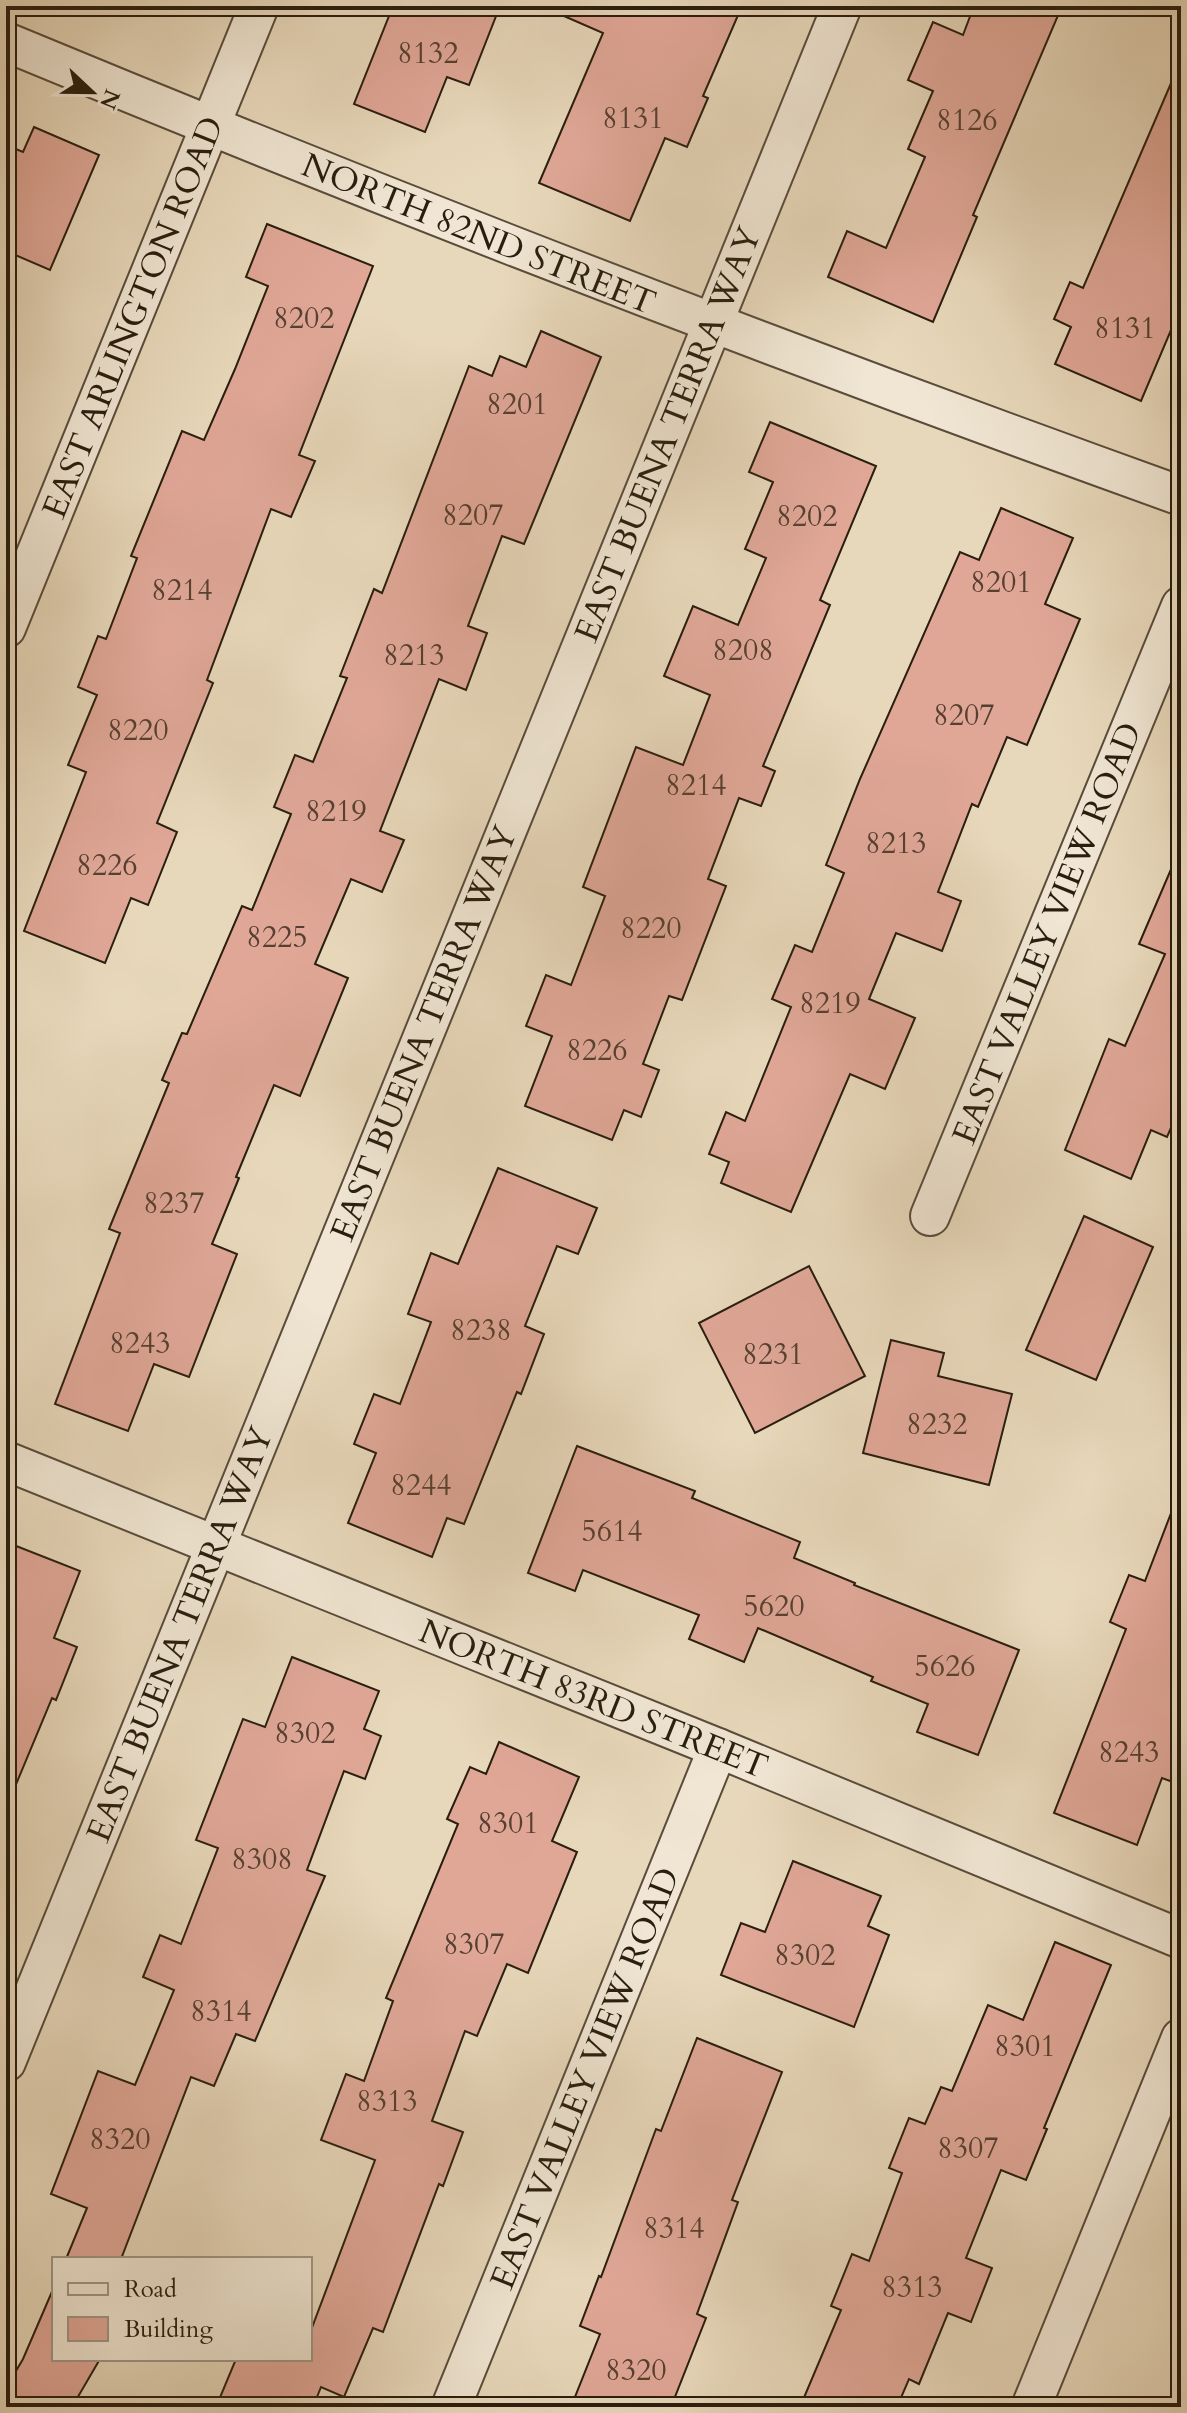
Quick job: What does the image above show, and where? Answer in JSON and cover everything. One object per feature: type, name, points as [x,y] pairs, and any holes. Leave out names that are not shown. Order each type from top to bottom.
[{"type":"street","name":"EAST ARLINGTON ROAD","points":[[6,628],[259,6]]},
{"type":"street","name":"EAST BUENA TERRA WAY","points":[[6,2062],[842,6]]},
{"type":"street","name":"NORTH 82ND STREET","points":[[6,42],[712,324],[1181,496]]},
{"type":"street","name":"EAST VALLEY VIEW ROAD","points":[[930,1216],[1181,606]]},
{"type":"street","name":"NORTH 83RD STREET","points":[[6,1461],[718,1748],[1181,1939]]},
{"type":"street","name":"EAST VALLEY VIEW ROAD","points":[[451,2407],[718,1748]]},
{"type":"street","points":[[1031,2407],[1181,2038]]},
{"type":"building","points":[[393,6],[500,6],[469,85],[447,77],[425,132],[354,104]]},
{"type":"building","points":[[541,6],[742,6],[703,96],[708,98],[687,147],[665,138],[630,221],[539,183],[603,33]]},
{"type":"building","points":[[974,6],[1062,6],[973,215],[977,217],[933,322],[828,277],[847,231],[886,248],[925,157],[908,149],[933,91],[908,80],[933,22],[963,35]]},
{"type":"building","points":[[1181,60],[1181,334],[1171,330],[1141,401],[1055,364],[1071,327],[1054,319],[1070,282],[1083,288]]},
{"type":"building","points":[[34,127],[99,155],[50,270],[6,251],[6,145],[23,152]]},
{"type":"building","points":[[267,224],[373,266],[299,455],[315,461],[291,517],[271,509],[207,680],[213,683],[157,823],[177,832],[148,905],[131,898],[105,963],[24,931],[86,772],[68,765],[97,695],[78,687],[98,636],[106,639],[137,558],[131,556],[182,431],[204,440],[235,369],[268,286],[246,277]]},
{"type":"building","points":[[541,331],[601,357],[524,544],[502,536],[468,626],[487,633],[466,690],[439,679],[380,831],[404,840],[382,892],[351,879],[315,964],[348,978],[300,1096],[274,1085],[236,1177],[239,1178],[212,1244],[237,1254],[189,1377],[154,1364],[128,1431],[55,1404],[120,1233],[109,1229],[169,1083],[162,1080],[182,1033],[187,1034],[242,906],[252,910],[291,814],[274,807],[295,755],[313,762],[347,678],[340,676],[374,589],[382,593],[469,366],[492,376],[500,356],[526,367]]},
{"type":"building","points":[[770,422],[876,466],[820,600],[830,605],[763,766],[775,771],[761,806],[739,798],[708,879],[726,886],[682,1000],[669,996],[643,1064],[659,1070],[641,1117],[624,1110],[612,1140],[525,1106],[552,1036],[526,1026],[546,975],[571,985],[605,896],[583,887],[636,747],[683,765],[710,695],[664,676],[693,606],[738,625],[766,558],[745,549],[773,482],[749,472]]},
{"type":"building","points":[[1001,508],[1073,538],[1045,604],[1080,619],[1027,745],[1007,737],[978,807],[972,804],[938,892],[961,901],[942,951],[896,933],[869,999],[915,1018],[885,1089],[850,1074],[791,1212],[721,1183],[729,1162],[709,1154],[726,1112],[745,1121],[791,1007],[772,999],[795,945],[812,952],[844,873],[826,865],[860,779],[960,552],[979,560]]},
{"type":"building","points":[[1181,846],[1181,1105],[1167,1137],[1151,1130],[1131,1179],[1065,1150],[1109,1039],[1125,1046],[1165,954],[1139,944]]},
{"type":"building","points":[[498,1168],[597,1208],[578,1254],[557,1246],[525,1326],[544,1334],[521,1394],[517,1392],[464,1524],[447,1518],[432,1557],[348,1523],[376,1453],[354,1444],[374,1394],[400,1404],[431,1322],[408,1314],[431,1253],[458,1264]]},
{"type":"building","points":[[1084,1216],[1153,1247],[1096,1380],[1026,1350]]},
{"type":"building","points":[[809,1266],[865,1376],[755,1433],[699,1323]]},
{"type":"building","points":[[891,1340],[944,1353],[938,1376],[1012,1394],[989,1485],[863,1453]]},
{"type":"building","points":[[577,1446],[695,1491],[692,1498],[800,1542],[794,1558],[1019,1650],[978,1755],[917,1732],[928,1704],[758,1628],[744,1662],[689,1639],[699,1615],[583,1570],[575,1591],[528,1573]]},
{"type":"building","points":[[1178,1495],[1181,1496],[1181,1785],[1162,1778],[1137,1845],[1054,1813],[1126,1629],[1110,1622],[1129,1575],[1145,1581]]},
{"type":"building","points":[[6,1542],[80,1571],[54,1638],[77,1647],[7,1806]]},
{"type":"building","points":[[292,1657],[379,1691],[364,1729],[381,1736],[365,1779],[344,1771],[307,1870],[325,1876],[255,2041],[236,2034],[214,2086],[191,2077],[122,2257],[67,2257],[87,2208],[51,2194],[98,2071],[135,2085],[174,1990],[143,1977],[160,1935],[181,1944],[218,1848],[196,1840],[243,1719],[265,1727]]},
{"type":"building","points":[[499,1742],[579,1777],[552,1841],[577,1852],[528,1973],[507,1964],[477,2036],[465,2031],[432,2121],[463,2132],[443,2186],[439,2184],[383,2332],[373,2328],[344,2397],[321,2387],[313,2407],[216,2407],[235,2361],[312,2361],[312,2328],[375,2160],[321,2140],[346,2074],[364,2081],[393,2001],[386,1998],[458,1824],[447,1819],[470,1767],[486,1774]]},
{"type":"building","points":[[793,1861],[881,1896],[868,1926],[889,1935],[854,2027],[721,1975],[741,1923],[765,1932]]},
{"type":"building","points":[[1055,1942],[1111,1965],[1026,2180],[1001,2170],[966,2258],[992,2268],[971,2322],[948,2313],[919,2384],[909,2379],[897,2407],[800,2407],[841,2310],[831,2306],[852,2254],[869,2261],[902,2173],[889,2168],[909,2118],[925,2124],[941,2087],[952,2091],[988,2005],[1023,2020]]},
{"type":"building","points":[[697,2038],[782,2072],[732,2200],[738,2202],[697,2314],[706,2318],[671,2407],[571,2407],[600,2334],[580,2326],[656,2129],[661,2131]]},
{"type":"building","points":[[52,2292],[52,2361],[99,2361],[72,2407],[6,2407],[6,2388],[23,2359]]}]
